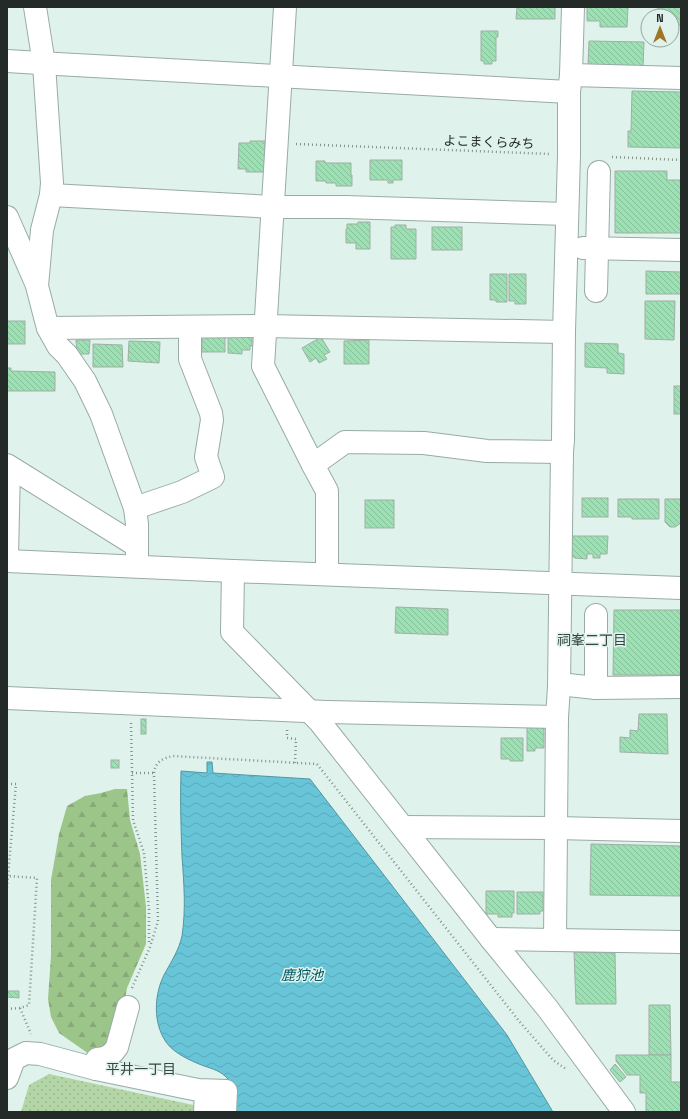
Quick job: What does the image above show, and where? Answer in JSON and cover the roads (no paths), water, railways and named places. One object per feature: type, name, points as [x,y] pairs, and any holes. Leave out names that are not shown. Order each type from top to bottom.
[{"type":"street","points":[[35,7],[44,64],[52,182],[51,195],[42,230],[37,286]]},
{"type":"street","points":[[285,7],[263,366],[312,465],[327,491],[327,574]]},
{"type":"street","points":[[555,940],[557,717],[559,687],[564,332],[573,7]]},
{"type":"street","points":[[7,61],[281,77],[570,84],[681,78]]},
{"type":"street","points":[[596,291],[597,249],[605,164]]},
{"type":"street","points":[[51,195],[273,207],[345,207],[567,214]]},
{"type":"street","points":[[7,217],[37,286],[48,328],[58,346],[67,355],[85,382],[101,414],[135,508],[137,524],[137,556]]},
{"type":"street","points":[[566,247],[681,250]]},
{"type":"street","points":[[48,328],[265,326],[564,332]]},
{"type":"street","points":[[135,508],[182,492],[213,477],[206,457],[212,420],[211,413],[190,359],[190,327]]},
{"type":"street","points":[[312,465],[345,442],[424,443],[487,451],[562,452]]},
{"type":"street","points":[[8,466],[137,556]]},
{"type":"street","points":[[7,557],[8,466]]},
{"type":"street","points":[[7,561],[137,556],[233,571],[681,588]]},
{"type":"street","points":[[233,571],[232,632],[308,711],[319,720],[491,939],[548,1009],[624,1112]]},
{"type":"street","points":[[596,615],[596,688]]},
{"type":"street","points":[[559,687],[568,685],[596,688],[681,687]]},
{"type":"street","points":[[7,698],[308,711],[557,717]]},
{"type":"street","points":[[404,827],[556,828],[681,832]]},
{"type":"street","points":[[491,939],[681,942]]},
{"type":"street","points":[[96,1069],[97,1059],[107,1058],[117,1047],[128,1007]]},
{"type":"street","points":[[7,1078],[14,1059],[26,1053],[40,1054],[96,1069],[198,1090],[226,1090],[225,1112]]},
{"type":"street","points":[[205,1112],[206,1090]]},
{"type":"water","name":"鹿狩池","points":[[207,762],[212,762],[213,773],[310,779],[507,1035],[553,1112],[216,1112],[227,1087],[228,1079],[223,1074],[186,1058],[170,1047],[160,1030],[156,1006],[161,982],[179,946],[182,936],[184,896],[181,825],[181,771],[207,773]]},
{"type":"district","name":"祠峯二丁目","points":[[592,640]]},
{"type":"district","name":"平井一丁目","points":[[141,1069]]}]
